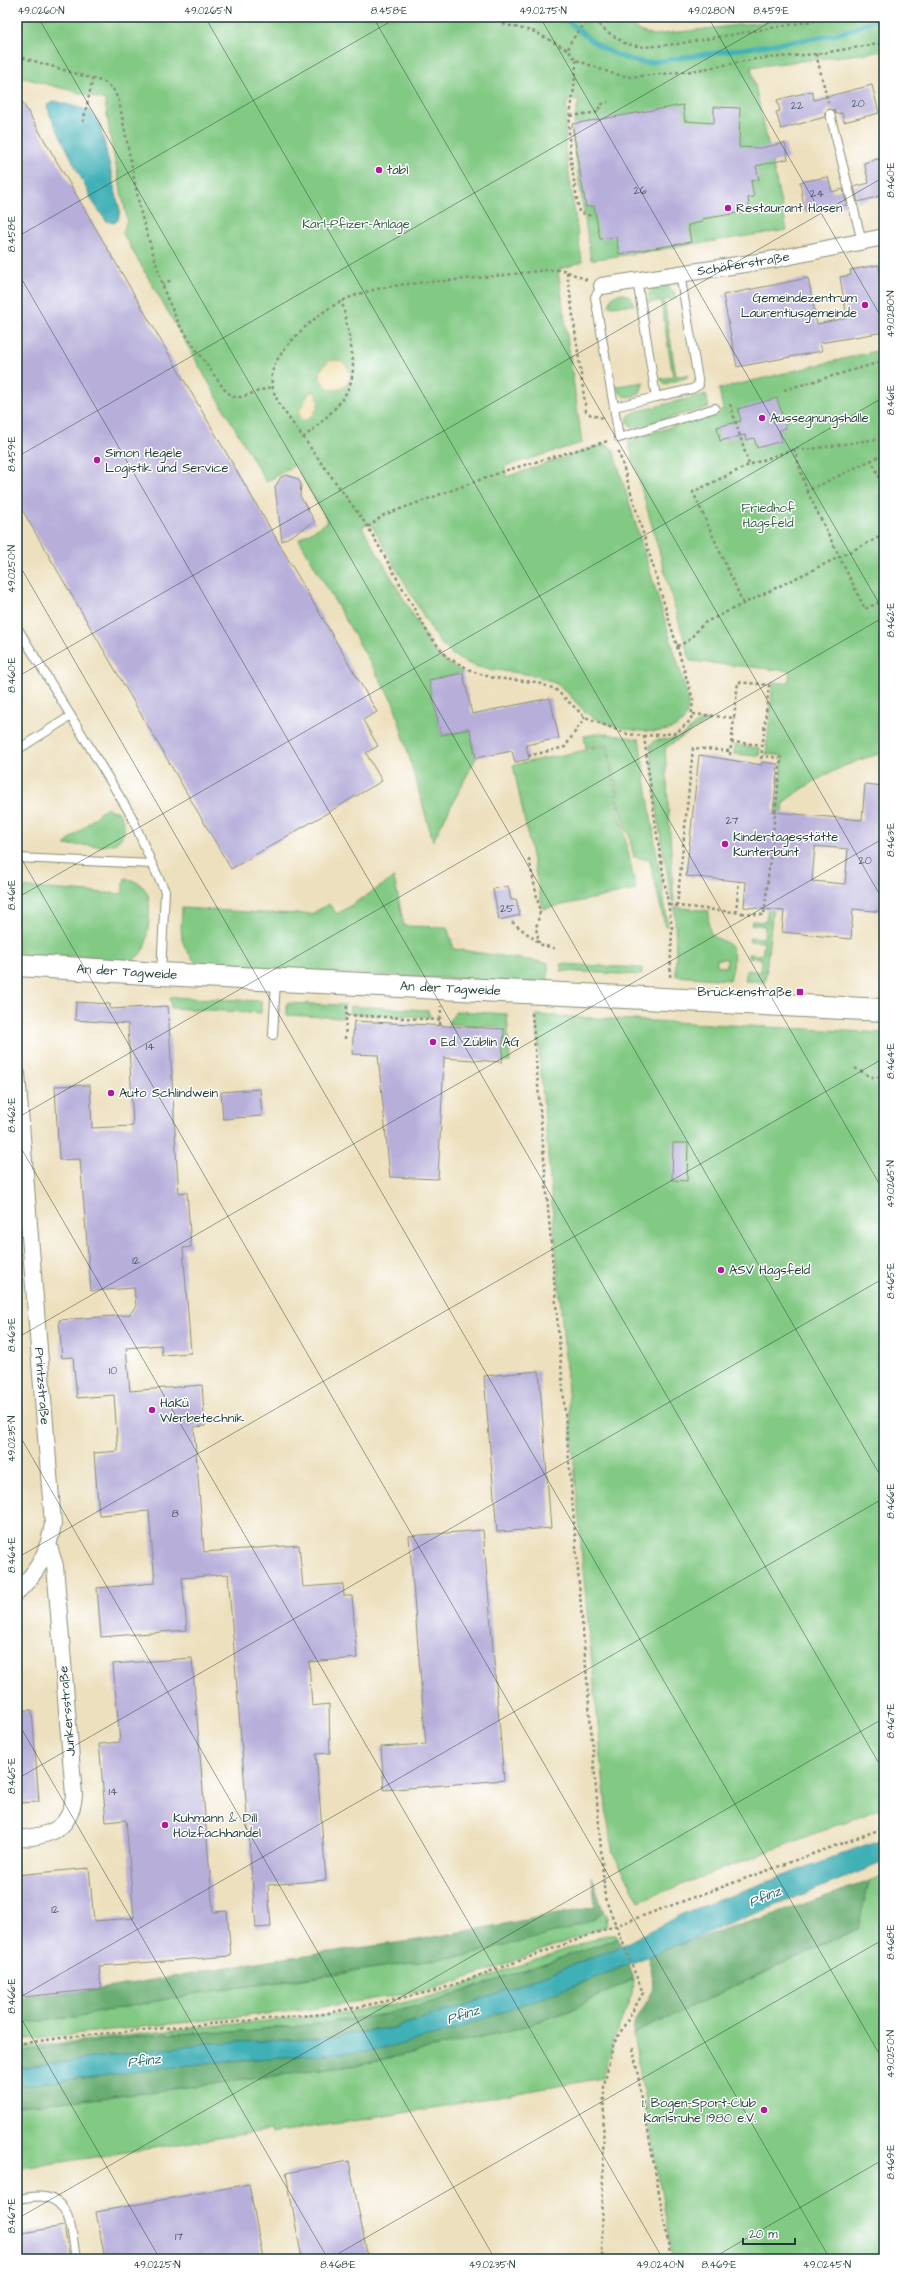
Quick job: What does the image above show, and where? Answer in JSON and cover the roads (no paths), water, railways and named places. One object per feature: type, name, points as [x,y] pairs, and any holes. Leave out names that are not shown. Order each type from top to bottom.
[{"type":"main road","name":"An der Tagweide","points":[[17,965],[161,974],[884,1010]]},
{"type":"street","name":"Schäferstraße","points":[[602,286],[680,274],[884,238]]},
{"type":"street","name":"Printzstraße","points":[[17,1074],[52,1524],[49,1547],[30,1579],[17,1592]]},
{"type":"street","name":"Junkersstraße","points":[[17,1839],[52,1833],[63,1825],[73,1806],[74,1795],[55,1566],[49,1547]]},
{"type":"lane","points":[[830,114],[862,242]]},
{"type":"lane","points":[[614,407],[692,389],[699,385],[680,274]]},
{"type":"lane","points":[[638,280],[656,397]]},
{"type":"lane","points":[[602,286],[595,297],[619,438],[715,408]]},
{"type":"lane","points":[[17,627],[132,817],[165,891],[161,974]]},
{"type":"lane","points":[[17,750],[71,716]]},
{"type":"lane","points":[[17,858],[152,864]]},
{"type":"lane","points":[[273,1035],[276,979]]},
{"type":"lane","points":[[17,2199],[45,2196],[60,2202],[68,2214],[76,2259]]},
{"type":"water","points":[[55,101],[91,111],[100,124],[120,211],[118,220],[114,223],[106,221],[93,202],[50,115],[47,105]]},
{"type":"water","name":"Pfinz","points":[[884,1838],[884,1862],[569,1988],[459,2028],[422,2039],[378,2050],[216,2062],[17,2086],[17,2068],[209,2043],[319,2039],[396,2027],[463,2006],[615,1949],[687,1912]]},
{"type":"waterway","points":[[564,17],[592,41],[611,53],[633,61],[646,63],[829,36],[854,29],[880,17]]},
{"type":"place","name":"tabl","points":[[379,170]]},
{"type":"place","name":"Restaurant Hasen","points":[[728,208]]},
{"type":"place","name":"Gemeindezentrum Laurentiusgemeinde","points":[[865,305]]},
{"type":"place","name":"Aussegnungshalle","points":[[762,418]]},
{"type":"place","name":"Simon Hegele Logistik und Service","points":[[97,460]]},
{"type":"place","name":"Kindertagesstätte Kunterbunt","points":[[725,844]]},
{"type":"place","name":"Brückenstraße","points":[[800,992]]},
{"type":"place","name":"Ed. Züblin AG","points":[[433,1042]]},
{"type":"place","name":"Auto Schlindwein","points":[[111,1093]]},
{"type":"place","name":"ASV Hagsfeld","points":[[721,1270]]},
{"type":"place","name":"HaKü Werbetechnik","points":[[152,1410]]},
{"type":"place","name":"Kuhmann & Dill Holzfachhandel","points":[[165,1825]]},
{"type":"place","name":"1. Bogen-Sport-Club Karlsruhe 1980 e.V.","points":[[764,2110]]},
{"type":"park label","name":"Karl-Pfizer-Anlage","points":[[356,224]]},
{"type":"park label","name":"Friedhof Hagsfeld","points":[[768,516]]}]
